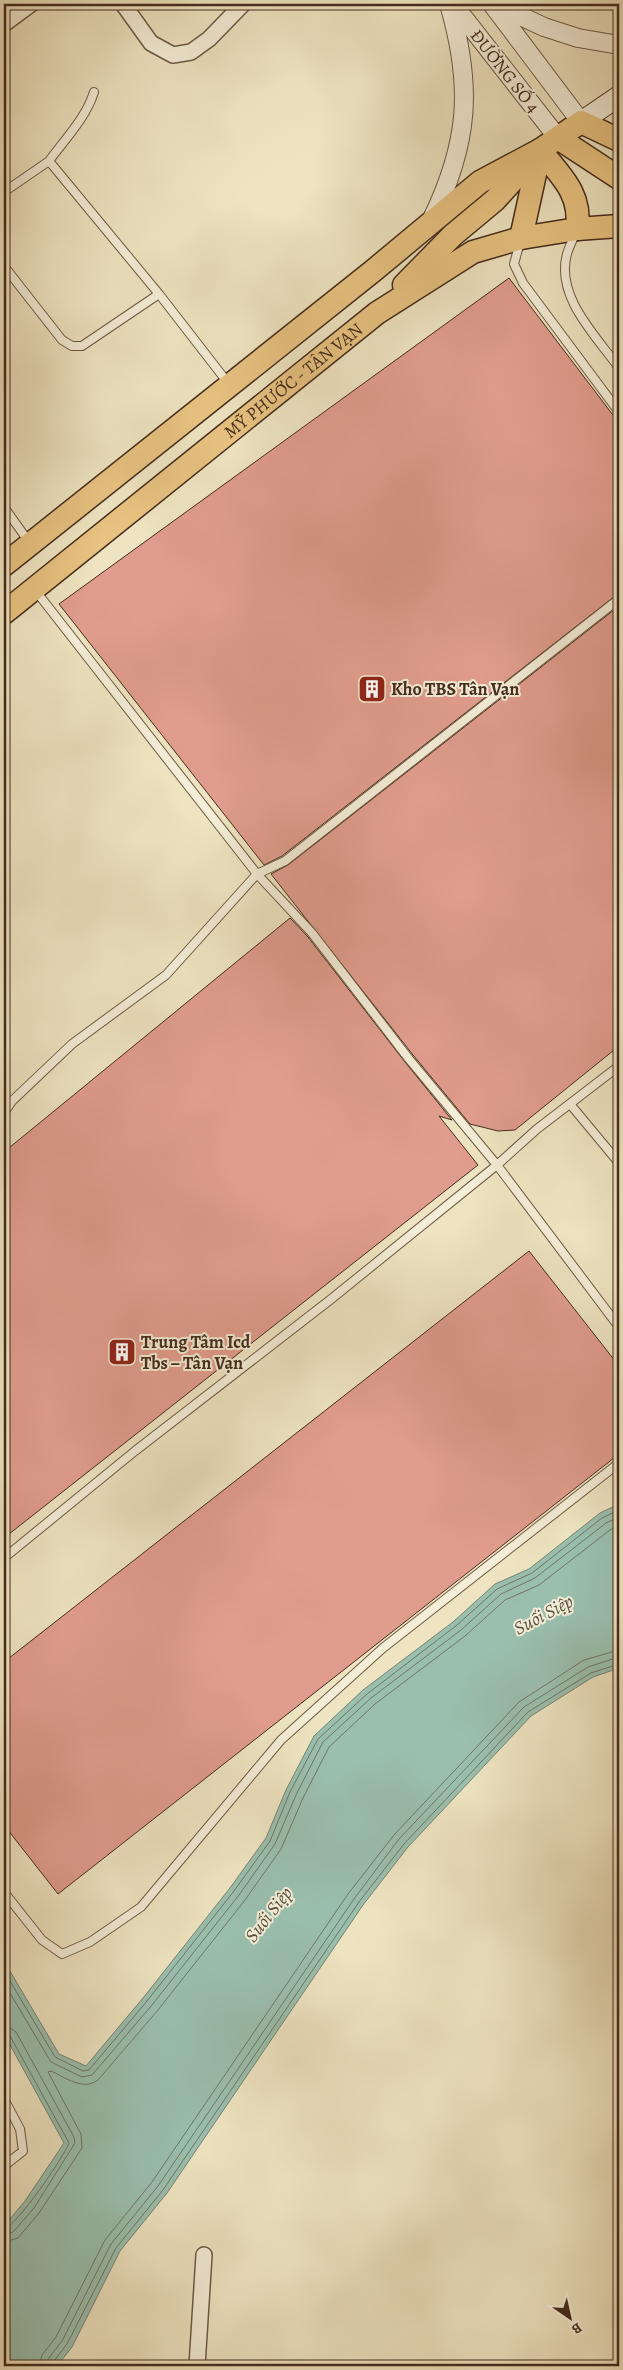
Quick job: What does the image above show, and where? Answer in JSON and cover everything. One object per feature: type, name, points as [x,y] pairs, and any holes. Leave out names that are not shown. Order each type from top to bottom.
[{"type":"main road","points":[[580,122],[619,96]]},
{"type":"main road","name":"MỸ PHƯỚC - TÂN VẠN","points":[[4,565],[373,271],[480,182],[549,144],[580,122]]},
{"type":"main road","points":[[580,122],[619,140]]},
{"type":"main road","points":[[549,144],[619,178]]},
{"type":"main road","points":[[549,144],[575,198],[580,213],[577,229]]},
{"type":"main road","points":[[521,238],[549,144]]},
{"type":"main road","points":[[376,313],[431,258],[464,238],[514,194],[549,144]]},
{"type":"main road","name":"MỸ PHƯỚC - TÂN VẠN","points":[[4,613],[376,313],[473,252],[521,238],[577,229],[619,226]]},
{"type":"street","points":[[4,24],[30,4]]},
{"type":"street","points":[[123,4],[151,43],[173,55],[191,52],[209,39],[243,4]]},
{"type":"street","points":[[430,222],[449,184],[464,111],[464,72],[460,40],[451,4]]},
{"type":"street","name":"ĐƯỜNG SỐ 4","points":[[451,4],[549,144]]},
{"type":"street","points":[[494,4],[544,27],[578,38],[619,45]]},
{"type":"street","name":"ĐƯỜNG SỐ 4","points":[[494,4],[580,122]]},
{"type":"street","points":[[198,2366],[204,2255]]},
{"type":"lane","points":[[4,192],[49,161],[82,118],[91,104],[94,92]]},
{"type":"lane","points":[[49,161],[159,294],[229,385]]},
{"type":"lane","points":[[577,229],[566,256],[566,278],[571,297],[580,315],[619,368]]},
{"type":"lane","points":[[521,238],[514,264],[523,283],[619,412]]},
{"type":"lane","points":[[4,266],[62,340],[72,346],[82,346],[159,294]]},
{"type":"lane","points":[[4,508],[30,543]]},
{"type":"lane","points":[[34,588],[257,874],[312,932],[409,1059],[497,1165],[619,1327]]},
{"type":"lane","points":[[4,1113],[12,1101],[72,1044],[166,975],[257,874],[286,861],[619,599]]},
{"type":"lane","points":[[4,1558],[135,1451],[330,1300],[497,1165],[537,1129],[619,1066]]},
{"type":"lane","points":[[570,1104],[619,1163]]},
{"type":"lane","points":[[4,1892],[42,1940],[62,1954],[90,1942],[142,1907],[280,1740],[383,1648],[619,1463]]},
{"type":"lane","points":[[4,2099],[20,2130],[23,2150],[4,2166]]},
{"type":"water","name":"Suối Siệp","points":[[619,1504],[619,1668],[593,1677],[531,1716],[408,1847],[363,1905],[167,2193],[120,2251],[72,2347],[57,2366],[4,2366],[4,2226],[25,2201],[64,2143],[4,2034],[4,1961],[59,2054],[86,2066],[143,1998],[230,1888],[266,1838],[286,1790],[314,1736],[363,1690],[453,1622],[495,1584],[529,1569],[600,1513]]},
{"type":"building","name":"Kho TBS Tân Vạn","points":[[509,278],[619,423],[619,593],[282,856],[264,865],[59,604]]},
{"type":"building","points":[[619,606],[619,1046],[515,1130],[498,1131],[470,1124],[413,1055],[271,874],[288,865]]},
{"type":"building","name":"Trung Tâm Icd Tbs – Tân Vạn","points":[[290,918],[308,937],[452,1120],[439,1116],[478,1165],[4,1538],[4,1152]]},
{"type":"building","points":[[529,1251],[619,1366],[619,1454],[58,1894],[4,1825],[4,1662]]},
{"type":"place","name":"Kho TBS Tân Vạn","points":[[372,689]]},
{"type":"place","name":"Trung Tâm Icd Tbs – Tân Vạn","points":[[122,1352]]}]
